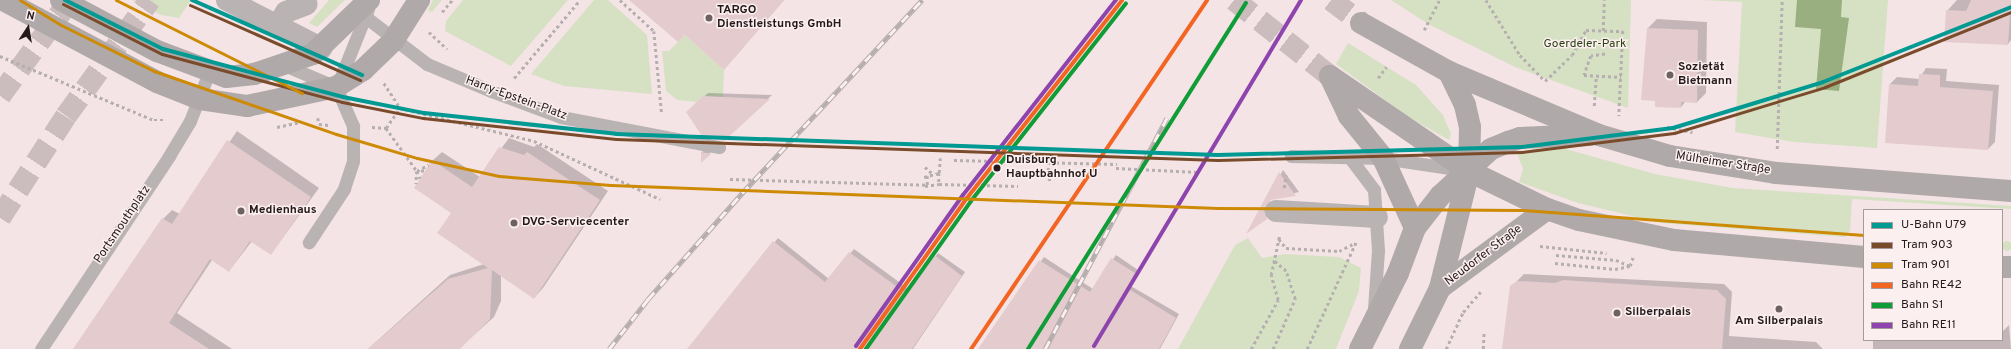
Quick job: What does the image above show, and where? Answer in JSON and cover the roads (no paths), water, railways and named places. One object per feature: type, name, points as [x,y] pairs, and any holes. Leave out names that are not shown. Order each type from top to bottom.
[{"type":"main road","points":[[3,0],[157,82],[200,98],[259,106],[336,87],[362,70],[396,38],[419,0]]},
{"type":"main road","points":[[61,0],[157,51],[209,72],[226,77],[254,74],[284,65],[321,48],[366,7]]},
{"type":"main road","name":"Mülheimer Straße","points":[[1361,23],[1449,72],[1599,135],[1670,156],[1776,173],[2011,191]]},
{"type":"main road","name":"Neudorfer Straße","points":[[1410,349],[1440,288],[1456,233],[1469,171],[1470,127],[1465,106],[1449,72]]},
{"type":"main road","points":[[1415,228],[1383,158],[1349,116],[1330,76],[1469,171],[1547,209],[1579,220],[1674,240],[1863,256]]},
{"type":"main road","points":[[1360,349],[1398,273],[1415,228],[1440,196],[1469,171],[1491,149],[1520,138],[1599,135]]},
{"type":"main road","name":"Neudorfer Straße","points":[[1440,288],[1547,209]]},
{"type":"street","points":[[227,0],[321,48]]},
{"type":"street","points":[[271,22],[286,12],[307,4]]},
{"type":"street","points":[[1276,211],[1377,217]]},
{"type":"lane","name":"Harry-Epstein-Platz","points":[[366,7],[396,38],[427,64],[561,117],[719,146]]},
{"type":"lane","points":[[336,87],[366,7]]},
{"type":"lane","points":[[284,65],[336,87],[353,126],[353,162],[344,189],[309,242]]},
{"type":"lane","name":"Portsmouthplatz","points":[[41,349],[169,156],[200,98],[209,72]]},
{"type":"lane","points":[[1291,156],[1383,158],[1469,171]]},
{"type":"lane","points":[[1350,158],[1374,190],[1377,217],[1378,282],[1372,324]]},
{"type":"tunnel","points":[[0,96],[70,0]]},
{"type":"tunnel","points":[[0,218],[66,116],[150,0]]},
{"type":"tunnel","points":[[1234,0],[1330,76]]},
{"type":"tunnel","points":[[1331,0],[1361,23]]},
{"type":"railway","points":[[609,349],[648,299],[742,193],[922,0]]},
{"type":"railway","points":[[1045,349],[1167,118]]},
{"type":"metro line","name":"U79","points":[[65,0],[163,49],[343,97],[424,113],[616,134],[1218,155],[1522,147],[1673,128],[1823,82],[2011,7]]},
{"type":"metro line","name":"U79","points":[[192,0],[362,75]]},
{"type":"tram line","name":"901","points":[[20,0],[61,25],[154,71],[336,134],[417,158],[499,176],[611,185],[1218,208],[1522,210],[1863,235]]},
{"type":"tram line","name":"901","points":[[116,0],[302,93]]},
{"type":"tram line","name":"903","points":[[63,4],[162,54],[342,102],[423,118],[616,139],[1218,160],[1522,152],[1674,133],[1825,87],[2011,12]]},
{"type":"tram line","name":"903","points":[[190,5],[360,80]]},
{"type":"rail line","name":"RE11","points":[[856,346],[963,195],[1116,0]]},
{"type":"rail line","name":"RE42","points":[[860,349],[967,198],[1122,0]]},
{"type":"rail line","name":"RE42","points":[[971,349],[1207,0]]},
{"type":"rail line","name":"RE11","points":[[1094,346],[1301,0]]},
{"type":"rail line","name":"S1","points":[[866,349],[971,201],[1126,3]]},
{"type":"rail line","name":"S1","points":[[1028,349],[1246,3]]},
{"type":"place","name":"TARGO Dienstleistungs GmbH","points":[[709,18]]},
{"type":"place","name":"Sozietät Bietmann","points":[[1670,75]]},
{"type":"place","name":"Duisburg Hauptbahnhof U","points":[[997,168]]},
{"type":"place","name":"Medienhaus","points":[[241,211]]},
{"type":"place","name":"DVG-Servicecenter","points":[[514,223]]},
{"type":"place","name":"Am Silberpalais","points":[[1779,309]]},
{"type":"place","name":"Silberpalais","points":[[1617,313]]},
{"type":"park label","name":"Goerdeler-Park","points":[[1585,45]]}]
